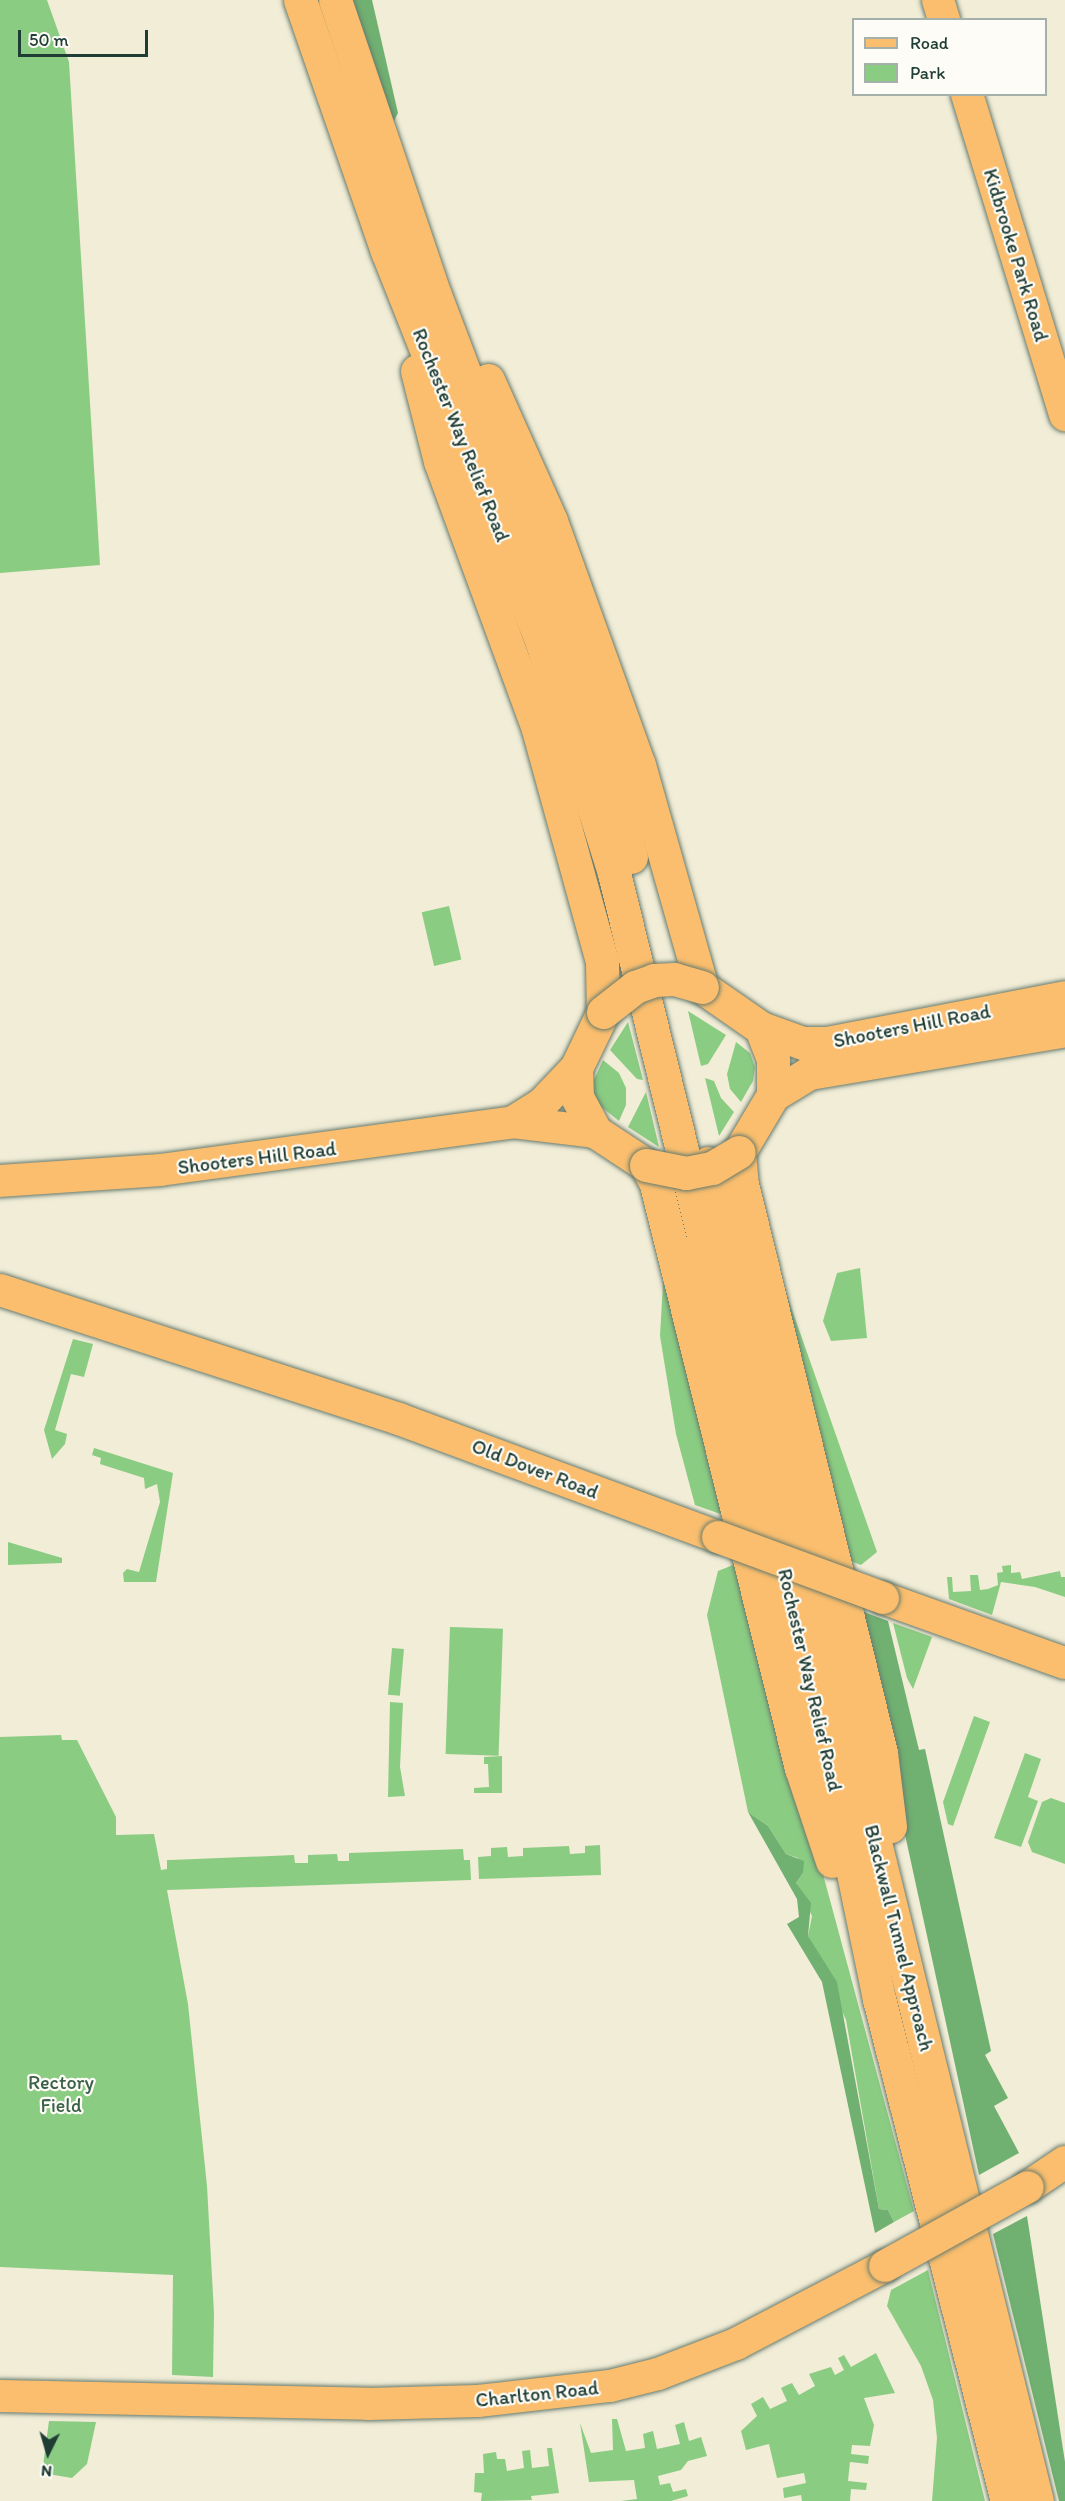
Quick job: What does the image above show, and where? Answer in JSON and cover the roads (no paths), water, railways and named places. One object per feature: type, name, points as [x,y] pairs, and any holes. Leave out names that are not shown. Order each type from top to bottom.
[{"type":"highway","name":"Rochester Way Relief Road","points":[[300,0],[387,251],[542,643],[614,873],[747,1369]]},
{"type":"highway","name":"Rochester Way Relief Road","points":[[335,0],[419,242],[435,296],[580,680],[607,766],[747,1369],[879,2000]]},
{"type":"highway","points":[[419,242],[516,439],[551,521],[639,765],[688,945],[702,987]]},
{"type":"highway","points":[[387,251],[440,461],[538,729],[602,962],[603,1012]]},
{"type":"highway","points":[[674,979],[702,987],[761,1028],[773,1060],[773,1095],[739,1152],[703,1170],[686,1173],[646,1165],[596,1132],[577,1096],[576,1068],[603,1012],[635,987],[654,980],[674,979]]},
{"type":"highway","name":"Shooters Hill Road","points":[[773,1095],[829,1056],[1065,998]]},
{"type":"highway","name":"Shooters Hill Road","points":[[761,1028],[829,1056],[1065,1030]]},
{"type":"highway","points":[[739,1152],[746,1199],[881,1753],[912,1991]]},
{"type":"highway","points":[[646,1165],[664,1214],[801,1768],[879,2000]]},
{"type":"highway","name":"Blackwall Tunnel Approach","points":[[747,1369],[912,1991],[1037,2501]]},
{"type":"highway","name":"Blackwall Tunnel Approach","points":[[879,2000],[1007,2501]]},
{"type":"main road","points":[[938,0],[943,18]]},
{"type":"main road","name":"Kidbrooke Park Road","points":[[968,96],[1065,415]]},
{"type":"main road","name":"Shooters Hill Road","points":[[513,1122],[542,1104],[576,1068]]},
{"type":"main road","name":"Shooters Hill Road","points":[[0,1181],[160,1170],[513,1122],[565,1125],[596,1132]]},
{"type":"main road","name":"Old Dover Road","points":[[0,1290],[399,1419],[1065,1663]]},
{"type":"main road","name":"Charlton Road","points":[[0,2396],[369,2404],[478,2401],[610,2386],[658,2374],[736,2344],[885,2266],[1028,2187],[1065,2162]]},
{"type":"main road","points":[[1028,2187],[1065,2188]]},
{"type":"park label","name":"Rectory Field","points":[[61,2094]]}]
